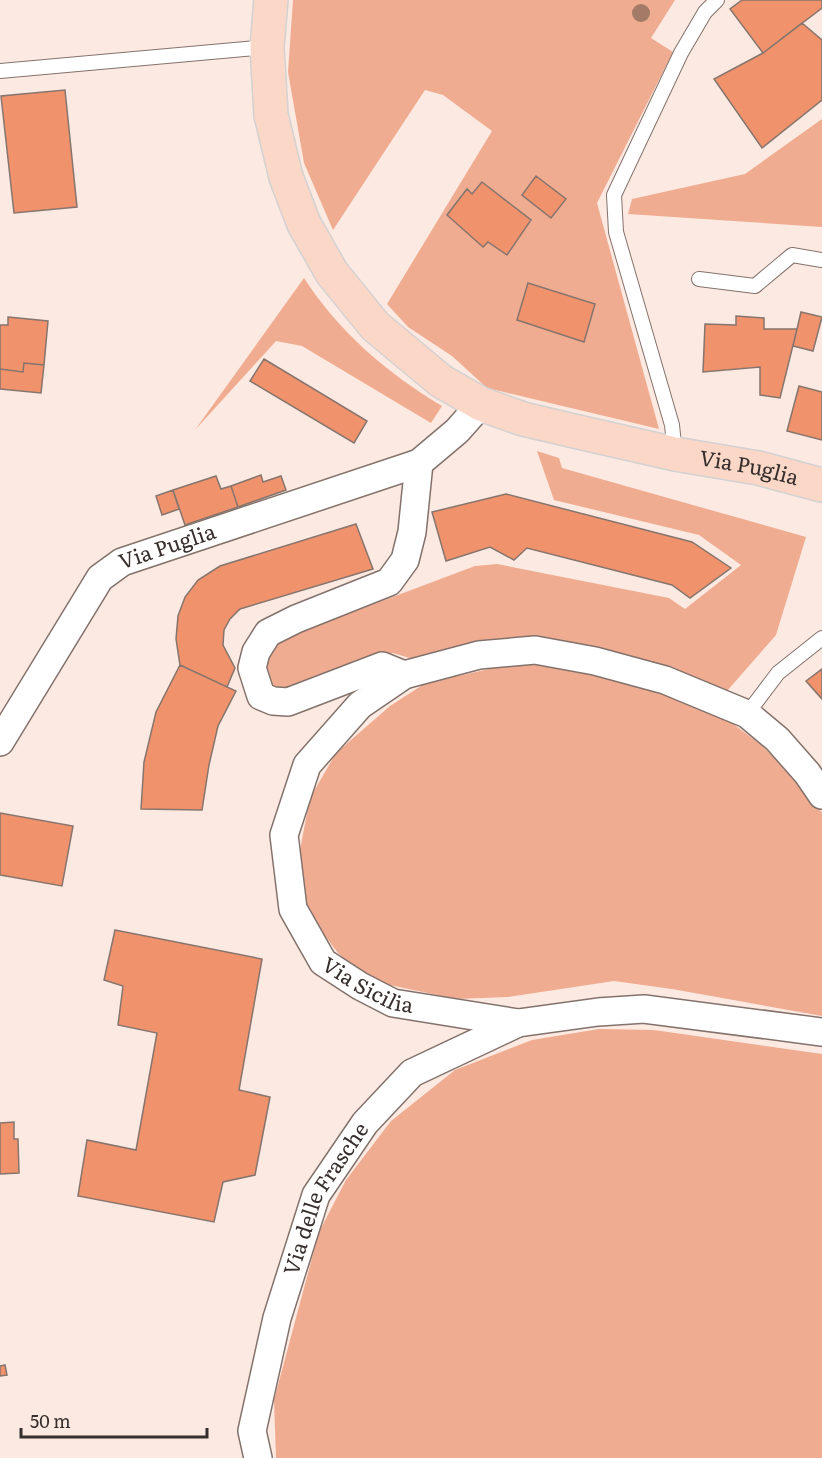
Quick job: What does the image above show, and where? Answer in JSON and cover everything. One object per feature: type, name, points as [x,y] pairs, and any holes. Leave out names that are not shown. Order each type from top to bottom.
[{"type":"main road","name":"Via Puglia","points":[[271,0],[267,47],[271,115],[286,177],[304,224],[333,273],[375,327],[441,381],[481,404],[523,419],[675,454],[758,468],[822,485]]},
{"type":"main road","name":"Via Puglia","points":[[675,454],[754,488],[822,505]]},
{"type":"street","name":"Via Puglia","points":[[0,742],[100,578],[122,562],[419,463],[457,431],[481,404]]},
{"type":"street","points":[[404,675],[382,666],[288,702],[273,701],[261,696],[252,668],[256,652],[268,633],[296,619],[390,582],[405,560],[412,532],[419,463]]},
{"type":"street","name":"Via Sicilia","points":[[822,795],[807,773],[777,739],[747,714],[665,680],[595,661],[535,651],[479,655],[404,675],[360,705],[307,765],[284,835],[293,909],[323,962],[360,986],[393,1003],[518,1023],[598,1012],[644,1009],[822,1032]]},
{"type":"street","name":"Via delle Frasche","points":[[258,1458],[252,1431],[277,1318],[316,1195],[365,1123],[412,1073],[518,1023]]},
{"type":"lane","points":[[675,454],[672,425],[616,232],[614,195],[681,54],[705,12],[717,0]]},
{"type":"lane","points":[[0,71],[267,47]]},
{"type":"lane","points":[[699,279],[755,286],[792,255],[822,260]]},
{"type":"lane","points":[[747,714],[778,673],[822,638]]},
{"type":"shaded area","points":[[293,0],[675,0],[651,38],[673,52],[597,203],[659,429],[487,388],[452,356],[408,327],[387,304],[492,131],[443,95],[425,90],[333,230],[304,163],[288,72]]},
{"type":"shaded area","points":[[822,119],[822,227],[628,214],[632,199],[745,174]]},
{"type":"shaded area","points":[[304,278],[333,316],[366,350],[402,380],[442,406],[431,423],[302,346],[276,341],[195,430]]},
{"type":"shaded area","points":[[537,451],[559,458],[562,468],[806,537],[776,635],[727,691],[583,645],[540,637],[501,639],[463,646],[416,660],[393,653],[373,656],[279,691],[266,679],[262,662],[271,649],[289,636],[475,566],[497,564],[669,598],[685,609],[741,565],[699,535],[554,500]]},
{"type":"shaded area","points":[[558,664],[647,685],[722,716],[759,743],[803,785],[822,813],[822,1016],[614,981],[508,997],[456,999],[366,980],[338,953],[305,909],[298,860],[310,798],[336,753],[390,706],[424,684],[506,665]]},
{"type":"shaded area","points":[[599,1029],[654,1030],[822,1054],[822,1458],[276,1458],[274,1400],[319,1232],[346,1180],[391,1121],[455,1070],[532,1040]]},
{"type":"building","points":[[742,0],[822,0],[822,8],[763,53],[730,9]]},
{"type":"building","points":[[802,23],[822,40],[822,100],[762,148],[714,79],[763,53]]},
{"type":"building","points":[[65,90],[77,207],[14,213],[1,96]]},
{"type":"building","points":[[536,176],[566,199],[551,218],[522,195]]},
{"type":"building","points":[[482,182],[531,220],[507,255],[488,242],[483,247],[447,215],[467,189],[472,194]]},
{"type":"building","points":[[528,283],[595,304],[584,342],[517,320]]},
{"type":"building","points":[[801,312],[822,317],[813,351],[793,346]]},
{"type":"building","points":[[736,316],[764,318],[764,329],[797,329],[780,398],[760,395],[760,367],[703,372],[705,324],[736,325]]},
{"type":"building","points":[[8,317],[48,321],[44,365],[24,363],[23,372],[0,369],[0,325],[8,325]]},
{"type":"building","points":[[264,359],[367,421],[354,443],[250,381]]},
{"type":"building","points":[[24,363],[44,365],[41,393],[0,389],[0,369],[23,372]]},
{"type":"building","points":[[799,386],[822,392],[822,440],[787,431]]},
{"type":"building","points":[[261,475],[263,482],[281,476],[286,490],[238,507],[231,486]]},
{"type":"building","points":[[216,476],[221,489],[231,486],[238,507],[185,525],[173,490]]},
{"type":"building","points":[[173,490],[179,509],[162,515],[156,496]]},
{"type":"building","points":[[506,494],[692,542],[731,568],[690,598],[672,585],[527,548],[514,560],[490,547],[446,561],[432,512]]},
{"type":"building","points":[[356,524],[373,569],[240,609],[230,619],[224,630],[223,645],[235,668],[227,687],[180,665],[176,639],[178,616],[185,597],[198,580],[220,566]]},
{"type":"building","points":[[180,665],[236,691],[218,726],[202,810],[141,809],[144,762],[156,712]]},
{"type":"building","points":[[822,669],[822,699],[806,681]]},
{"type":"building","points":[[0,813],[73,826],[62,886],[0,875]]},
{"type":"building","points":[[115,930],[262,959],[239,1090],[270,1097],[255,1175],[223,1182],[214,1222],[78,1196],[87,1140],[136,1150],[157,1033],[118,1025],[123,986],[104,980]]},
{"type":"building","points":[[14,1122],[14,1139],[18,1139],[19,1173],[0,1174],[0,1123]]},
{"type":"building","points":[[5,1365],[7,1375],[0,1376],[0,1366]]}]
